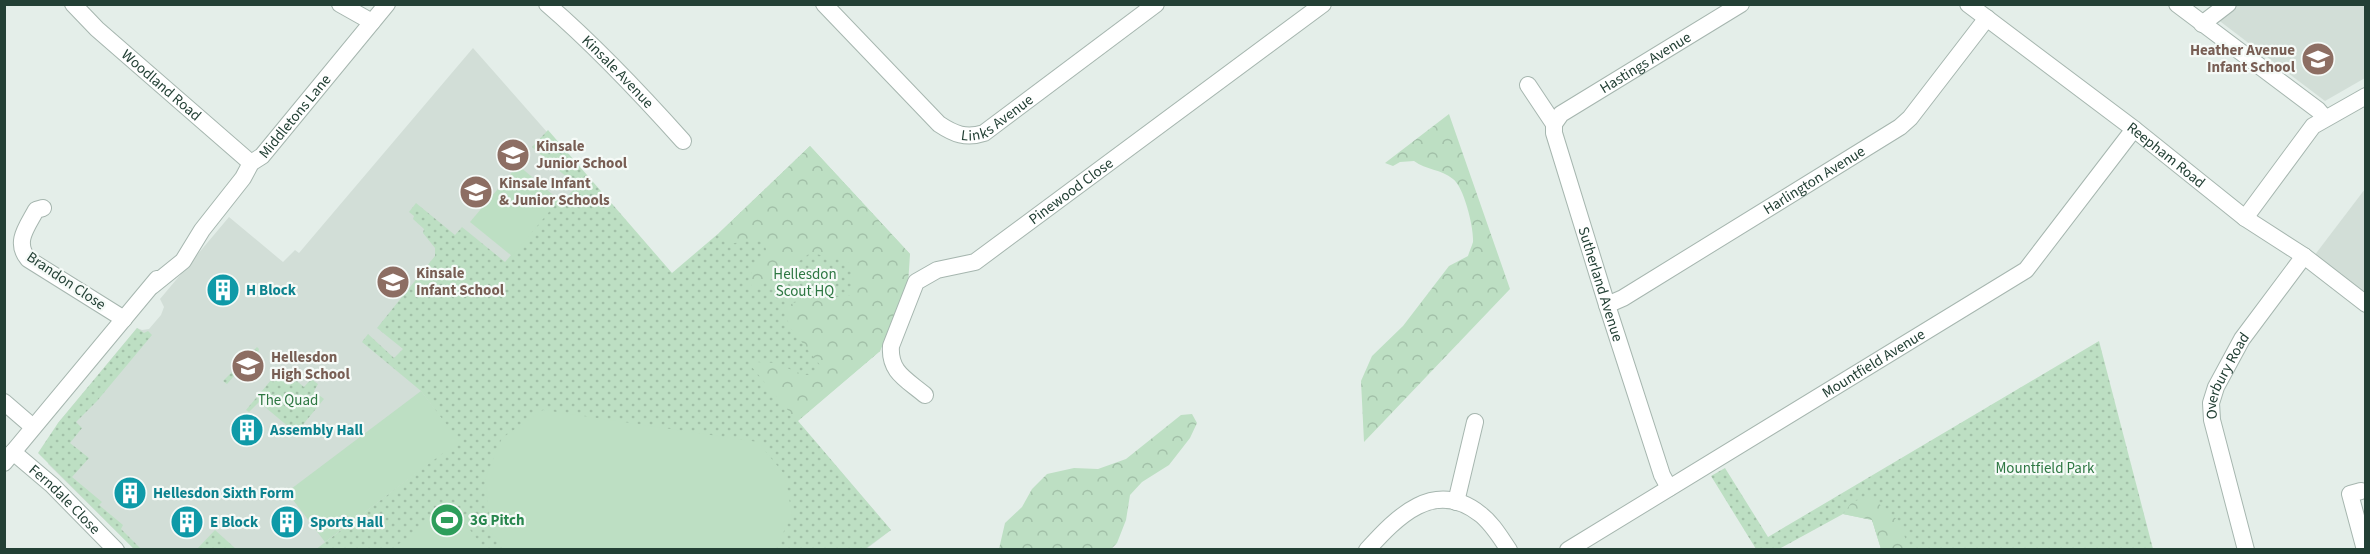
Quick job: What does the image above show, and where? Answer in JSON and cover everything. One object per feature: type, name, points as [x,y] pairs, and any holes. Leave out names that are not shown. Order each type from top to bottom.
[{"type":"street","name":"Woodland Road","points":[[73,4],[97,29],[251,163]]},
{"type":"street","points":[[340,4],[372,22]]},
{"type":"street","name":"Middletons Lane","points":[[9,457],[152,286],[180,248],[202,230],[243,178],[251,163],[268,148],[387,4]]},
{"type":"street","name":"Kinsale Avenue","points":[[547,4],[623,74],[683,141]]},
{"type":"street","name":"Links Avenue","points":[[824,4],[939,124],[958,135],[968,136],[984,133],[1156,4]]},
{"type":"street","name":"Pinewood Close","points":[[925,395],[893,368],[890,356],[891,346],[916,282],[937,270],[975,262],[1323,4]]},
{"type":"street","name":"Hastings Avenue","points":[[1554,124],[1562,114],[1741,4]]},
{"type":"street","name":"Reepham Road","points":[[1968,4],[2134,129],[2245,219],[2304,256],[2366,304]]},
{"type":"street","points":[[2177,4],[2318,110],[2325,118]]},
{"type":"street","points":[[2202,24],[2229,4]]},
{"type":"street","name":"Harlington Avenue","points":[[1606,305],[1623,298],[1900,127],[1910,118],[1987,18]]},
{"type":"street","name":"Sutherland Avenue","points":[[1528,85],[1554,124],[1554,133],[1606,305],[1662,475],[1669,489]]},
{"type":"street","points":[[2245,219],[2313,126],[2366,96]]},
{"type":"street","name":"Mountfield Avenue","points":[[1568,549],[2026,270],[2134,129]]},
{"type":"street","name":"Brandon Close","points":[[43,208],[36,210],[22,236],[23,253],[28,259],[124,320]]},
{"type":"street","name":"Overbury Road","points":[[2246,549],[2212,420],[2211,402],[2216,387],[2242,339],[2304,256]]},
{"type":"street","points":[[4,402],[33,427]]},
{"type":"street","points":[[1456,502],[1475,422]]},
{"type":"street","name":"Ferndale Close","points":[[9,457],[52,485],[116,549]]},
{"type":"street","points":[[2350,494],[2365,549]]},
{"type":"street","points":[[1367,549],[1395,520],[1411,508],[1437,500],[1456,502],[1481,514],[1509,549]]},
{"type":"shaded area","name":"Heather Avenue Infant School","points":[[2237,5],[2365,5],[2365,78],[2325,101],[2217,19]]},
{"type":"shaded area","name":"Hellesdon High School","points":[[473,48],[672,274],[891,530],[865,550],[134,549],[48,464],[58,423],[137,328],[149,329],[161,315],[164,307],[160,299],[229,217],[283,262],[295,250],[299,253]]},
{"type":"shaded area","points":[[2365,189],[2365,295],[2314,256]]},
{"type":"green space","points":[[1449,114],[1510,289],[1364,442],[1361,381],[1372,356],[1403,326],[1449,266],[1468,256],[1473,242],[1468,208],[1461,190],[1453,179],[1414,161],[1400,162],[1393,166],[1385,163]]},
{"type":"green space","points":[[548,130],[672,273],[719,233],[810,146],[910,254],[880,351],[798,421],[891,530],[865,549],[315,550],[458,441],[421,391],[362,342],[368,334],[394,358],[403,349],[377,328],[435,256],[435,248],[423,233],[424,229],[409,212],[416,203],[455,235],[462,227],[505,262],[562,196],[565,199],[577,186],[532,147]]},
{"type":"green space","name":"Hellesdon Scout HQ","points":[[810,146],[910,254],[908,285],[880,351],[797,421],[751,366],[756,362],[775,363],[804,375],[813,375],[820,365],[789,326],[785,308],[801,300],[853,295],[853,265],[841,259],[810,253],[788,270],[753,290],[751,273],[766,250],[765,244],[759,239],[729,244],[719,233]]},
{"type":"green space","points":[[518,165],[559,200],[512,256],[470,222]]},
{"type":"green space","points":[[137,328],[144,333],[148,331],[152,335],[97,401],[76,422],[82,428],[70,443],[89,458],[72,477],[102,502],[99,505],[123,525],[121,529],[142,550],[134,549],[38,453],[58,423]]},
{"type":"green space","name":"Mountfield Park","points":[[2099,341],[2153,549],[1881,549],[1872,520],[1843,514],[1779,549],[1756,549],[1711,476],[1725,468],[1768,537]]},
{"type":"green space","points":[[257,347],[258,353],[238,376],[235,375],[227,384],[223,381]]},
{"type":"green space","name":"The Quad","points":[[281,368],[304,387],[311,379],[318,384],[314,391],[324,399],[296,433],[259,402],[249,412],[246,410]]},
{"type":"green space","points":[[421,391],[459,441],[325,542],[287,492]]},
{"type":"green space","points":[[543,410],[758,442],[784,474],[792,513],[776,549],[510,549],[491,533],[485,479],[502,438]]},
{"type":"green space","points":[[1192,414],[1197,423],[1190,438],[1169,465],[1142,482],[1130,495],[1126,520],[1117,543],[1111,549],[999,549],[1005,523],[1022,507],[1032,489],[1047,474],[1074,468],[1098,469],[1126,459],[1181,415]]},
{"type":"green space","points":[[1870,496],[1901,523],[1908,549],[1881,549],[1872,520],[1843,514],[1852,502]]},
{"type":"green space","name":"3G Pitch","points":[[452,505],[484,549],[392,549]]},
{"type":"green space","points":[[215,530],[236,549],[197,549]]},
{"type":"place","name":"Heather Avenue Infant School","points":[[2318,59]]},
{"type":"place","name":"Kinsale Junior School","points":[[513,155]]},
{"type":"place","name":"Kinsale Infant & Junior Schools","points":[[476,192]]},
{"type":"place","name":"Kinsale Infant School","points":[[393,282]]},
{"type":"place","name":"H Block","points":[[223,290]]},
{"type":"place","name":"Hellesdon High School","points":[[248,366]]},
{"type":"place","name":"Assembly Hall","points":[[247,430]]},
{"type":"place","name":"Hellesdon Sixth Form","points":[[130,493]]},
{"type":"place","name":"3G Pitch","points":[[447,520]]},
{"type":"place","name":"E Block","points":[[187,522]]},
{"type":"place","name":"Sports Hall","points":[[287,522]]}]
